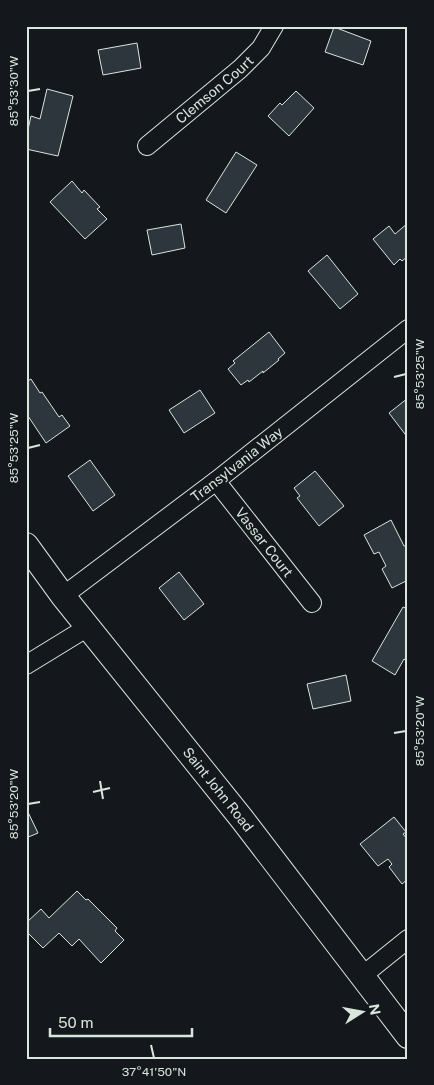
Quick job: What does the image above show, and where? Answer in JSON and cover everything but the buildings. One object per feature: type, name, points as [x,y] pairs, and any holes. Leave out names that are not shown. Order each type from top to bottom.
[{"type":"street","name":"Clemson Court","points":[[147,146],[240,69],[261,48],[274,26]]},
{"type":"street","name":"Transylvania Way","points":[[63,596],[216,480],[408,330]]},
{"type":"street","name":"Vassar Court","points":[[216,480],[312,603]]},
{"type":"street","name":"Saint John Road","points":[[26,545],[63,596],[242,819],[408,1036]]},
{"type":"street","points":[[26,666],[88,627]]},
{"type":"street","points":[[362,976],[408,940]]}]
